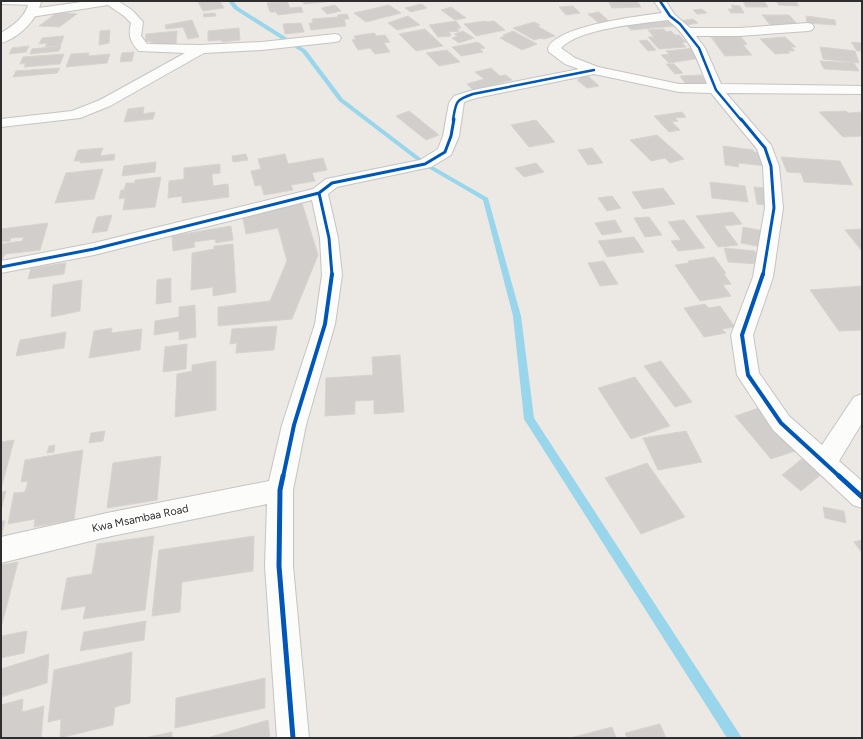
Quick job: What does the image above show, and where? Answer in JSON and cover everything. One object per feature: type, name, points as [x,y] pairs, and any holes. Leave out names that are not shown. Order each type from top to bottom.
[{"type":"street","points":[[1,1],[34,5],[111,1],[128,13],[137,22],[134,35],[137,43],[144,48],[200,49],[262,46],[335,38]]},
{"type":"street","points":[[660,1],[670,16],[687,32],[699,48],[716,90],[765,148],[771,166],[774,208],[763,277],[742,335],[748,375],[781,423],[862,497]]},
{"type":"street","points":[[1,39],[18,27],[34,5]]},
{"type":"street","points":[[670,16],[618,23],[595,29],[562,40],[555,45],[554,49],[570,61],[594,70],[679,88],[716,90],[862,90]]},
{"type":"street","points":[[687,32],[739,32],[808,27]]},
{"type":"street","points":[[1,123],[75,115],[104,103],[200,49]]},
{"type":"street","points":[[1,267],[94,249],[319,192],[332,183],[425,164],[445,152],[451,136],[456,103],[459,99],[473,94],[594,70]]},
{"type":"street","points":[[293,738],[279,566],[280,490],[294,425],[325,324],[332,275],[329,238],[319,192]]},
{"type":"street","points":[[825,462],[862,403]]},
{"type":"street","name":"Kwa Msambaa Road","points":[[1,550],[107,525],[280,490]]},
{"type":"building","points":[[220,1],[224,8],[203,11],[198,2]]},
{"type":"building","points":[[287,1],[290,8],[301,7],[303,12],[278,15],[276,12],[270,12],[267,3]]},
{"type":"building","points":[[303,1],[334,1],[304,4]]},
{"type":"building","points":[[608,1],[637,1],[641,7],[612,8]]},
{"type":"building","points":[[743,1],[764,1],[768,7],[746,7]]},
{"type":"building","points":[[776,1],[796,1],[799,6],[779,5]]},
{"type":"building","points":[[421,4],[427,8],[411,12],[405,8]]},
{"type":"building","points":[[335,5],[341,11],[327,14],[321,8]]},
{"type":"building","points":[[389,5],[401,13],[366,22],[354,13]]},
{"type":"building","points":[[731,5],[740,6],[744,13],[731,13],[728,9],[733,9]]},
{"type":"building","points":[[573,6],[580,13],[566,15],[559,7]]},
{"type":"building","points":[[451,7],[466,18],[455,20],[441,10]]},
{"type":"building","points":[[702,9],[707,13],[697,14],[693,10]]},
{"type":"building","points":[[58,12],[77,14],[59,27],[39,26]]},
{"type":"building","points":[[599,12],[611,23],[600,24],[588,14]]},
{"type":"building","points":[[215,13],[216,16],[204,17],[203,14]]},
{"type":"building","points":[[347,14],[349,19],[344,19],[346,26],[311,30],[309,23],[313,23],[312,19],[338,17],[338,15]]},
{"type":"building","points":[[762,15],[789,15],[799,26],[771,26]]},
{"type":"building","points":[[408,16],[420,25],[397,30],[388,23]]},
{"type":"building","points":[[806,16],[835,20],[836,25],[807,23]]},
{"type":"building","points":[[693,19],[698,23],[686,25],[681,21]]},
{"type":"building","points":[[192,20],[199,37],[188,39],[183,27],[166,29],[165,25]]},
{"type":"building","points":[[456,21],[461,28],[457,28],[459,31],[449,32],[451,36],[438,37],[429,25]]},
{"type":"building","points":[[494,21],[505,30],[476,36],[464,24]]},
{"type":"building","points":[[670,21],[675,26],[631,30],[626,25]]},
{"type":"building","points":[[534,22],[540,25],[537,26],[555,36],[534,40],[513,28]]},
{"type":"building","points":[[301,23],[304,32],[285,34],[283,24]]},
{"type":"building","points":[[239,28],[240,40],[222,42],[222,40],[208,41],[208,31]]},
{"type":"building","points":[[425,29],[443,46],[416,51],[399,34]]},
{"type":"building","points":[[664,29],[666,32],[671,31],[675,35],[679,35],[686,42],[682,43],[686,47],[659,49],[648,37],[654,37],[648,30]]},
{"type":"building","points":[[110,30],[109,43],[99,45],[100,31]]},
{"type":"building","points":[[177,31],[176,44],[151,46],[151,41],[145,42],[146,34]]},
{"type":"building","points":[[463,31],[474,38],[459,43],[452,38],[458,36],[454,34]]},
{"type":"building","points":[[513,31],[537,44],[522,50],[500,38],[505,36],[503,35]]},
{"type":"building","points":[[374,33],[377,36],[385,35],[390,42],[384,43],[390,52],[375,54],[370,48],[358,50],[352,40],[356,39],[354,36]]},
{"type":"building","points":[[64,36],[60,46],[45,47],[47,43],[39,44],[42,38]]},
{"type":"building","points":[[711,37],[741,37],[747,44],[743,45],[752,55],[725,56]]},
{"type":"building","points":[[785,37],[796,47],[791,47],[795,51],[788,51],[790,53],[775,54],[760,39]]},
{"type":"building","points":[[647,40],[656,50],[648,51],[639,41]]},
{"type":"building","points":[[478,42],[485,48],[480,49],[483,52],[461,56],[452,47]]},
{"type":"building","points":[[851,42],[862,43],[862,51],[857,51]]},
{"type":"building","points":[[29,46],[26,52],[9,54],[12,48]]},
{"type":"building","points":[[61,46],[59,51],[30,54],[32,49]]},
{"type":"building","points":[[820,47],[855,51],[859,63],[823,59]]},
{"type":"building","points":[[695,48],[701,58],[669,63],[661,55],[669,54],[666,51]]},
{"type":"building","points":[[447,50],[460,62],[439,66],[426,53]]},
{"type":"building","points":[[134,52],[132,61],[120,62],[122,53]]},
{"type":"building","points":[[89,53],[88,56],[110,54],[107,63],[66,67],[71,54]]},
{"type":"building","points":[[64,54],[60,64],[24,67],[26,63],[20,64],[23,57]]},
{"type":"building","points":[[820,61],[854,63],[859,71],[824,69]]},
{"type":"building","points":[[666,64],[674,64],[683,73],[675,74]]},
{"type":"building","points":[[60,68],[57,73],[13,77],[16,71]]},
{"type":"building","points":[[491,68],[500,76],[506,75],[512,80],[473,90],[467,84],[484,79],[475,72]]},
{"type":"building","points":[[587,75],[599,86],[587,88],[577,80],[580,79],[579,77]]},
{"type":"building","points":[[701,75],[709,86],[688,87],[680,76]]},
{"type":"building","points":[[144,107],[143,114],[155,112],[153,119],[124,122],[128,109]]},
{"type":"building","points":[[409,111],[439,135],[426,140],[396,116]]},
{"type":"building","points":[[846,111],[848,113],[862,112],[862,136],[843,137],[819,112]]},
{"type":"building","points":[[682,112],[686,117],[675,118],[678,121],[672,122],[680,130],[669,132],[654,116]]},
{"type":"building","points":[[536,120],[555,142],[529,147],[511,125]]},
{"type":"building","points":[[657,135],[684,159],[670,163],[665,158],[651,161],[630,140]]},
{"type":"building","points":[[723,146],[764,153],[766,166],[738,163],[739,167],[725,165]]},
{"type":"building","points":[[103,148],[100,156],[115,154],[114,160],[80,163],[81,161],[74,161],[78,150]]},
{"type":"building","points":[[592,148],[603,163],[588,165],[578,150]]},
{"type":"building","points":[[246,154],[248,160],[233,162],[232,156]]},
{"type":"building","points":[[285,154],[288,164],[323,158],[327,170],[312,173],[315,181],[291,185],[293,190],[264,195],[261,185],[255,186],[251,171],[261,169],[258,159]]},
{"type":"building","points":[[781,157],[840,161],[853,185],[804,182],[801,173],[787,172]]},
{"type":"building","points":[[156,162],[155,172],[122,176],[124,166]]},
{"type":"building","points":[[536,163],[544,172],[524,177],[515,168]]},
{"type":"building","points":[[220,164],[220,173],[212,174],[213,186],[228,184],[229,197],[182,203],[182,196],[168,198],[169,181],[184,179],[184,168]]},
{"type":"building","points":[[103,169],[94,199],[55,203],[66,173]]},
{"type":"building","points":[[161,177],[155,207],[123,210],[125,198],[119,199],[121,190],[124,190],[126,183],[135,183],[135,180]]},
{"type":"building","points":[[710,182],[745,186],[748,202],[712,198]]},
{"type":"building","points":[[754,187],[768,188],[771,206],[757,204]]},
{"type":"building","points":[[663,188],[675,204],[643,209],[632,192]]},
{"type":"building","points":[[612,196],[621,208],[607,211],[598,198]]},
{"type":"building","points":[[302,203],[318,255],[292,319],[218,326],[218,307],[270,301],[287,261],[278,228],[246,234],[242,214]]},
{"type":"building","points":[[733,212],[742,224],[724,226],[738,245],[718,247],[696,216]]},
{"type":"building","points":[[112,215],[107,231],[92,233],[97,217]]},
{"type":"building","points":[[649,217],[662,235],[645,237],[634,218]]},
{"type":"building","points":[[615,220],[622,232],[602,235],[595,223]]},
{"type":"building","points":[[684,220],[705,248],[678,251],[671,241],[681,240],[668,222]]},
{"type":"building","points":[[48,223],[40,250],[5,254],[1,261],[1,244],[22,241],[24,237],[11,238],[10,241],[1,242],[1,229]]},
{"type":"building","points":[[231,226],[233,240],[216,243],[215,239],[194,242],[195,247],[173,251],[172,236]]},
{"type":"building","points":[[743,227],[764,231],[762,247],[741,243]]},
{"type":"building","points":[[862,229],[862,251],[845,230]]},
{"type":"building","points":[[634,237],[644,252],[607,257],[598,241]]},
{"type":"building","points":[[233,244],[236,292],[213,296],[213,287],[191,290],[192,253],[214,249],[214,246]]},
{"type":"building","points":[[724,248],[755,251],[758,264],[728,262]]},
{"type":"building","points":[[714,257],[726,273],[724,274],[731,284],[723,285],[731,296],[700,301],[675,265],[689,263],[688,261]]},
{"type":"building","points":[[604,261],[618,284],[600,286],[588,263]]},
{"type":"building","points":[[66,263],[64,274],[28,279],[31,268]]},
{"type":"building","points":[[171,278],[171,302],[156,304],[157,280]]},
{"type":"building","points":[[82,280],[80,311],[51,317],[53,285]]},
{"type":"building","points":[[862,286],[862,330],[839,331],[810,290]]},
{"type":"building","points":[[705,304],[709,308],[720,306],[735,327],[722,329],[726,333],[704,337],[684,308]]},
{"type":"building","points":[[195,305],[196,337],[179,340],[179,331],[154,335],[155,321],[179,317],[179,307]]},
{"type":"building","points":[[277,326],[274,350],[236,353],[237,343],[230,344],[232,329]]},
{"type":"building","points":[[112,328],[111,333],[142,329],[140,350],[89,358],[94,331]]},
{"type":"building","points":[[66,332],[64,348],[16,356],[20,340]]},
{"type":"building","points":[[187,344],[186,369],[163,372],[165,347]]},
{"type":"building","points":[[400,355],[404,412],[374,414],[374,400],[355,401],[355,414],[325,416],[326,378],[373,375],[372,357]]},
{"type":"building","points":[[216,361],[216,410],[175,417],[177,374],[192,371],[192,365]]},
{"type":"building","points":[[661,361],[692,402],[675,407],[644,366]]},
{"type":"building","points":[[635,377],[670,426],[631,439],[598,388]]},
{"type":"building","points":[[759,408],[795,451],[771,459],[735,416]]},
{"type":"building","points":[[105,431],[103,441],[89,443],[91,433]]},
{"type":"building","points":[[686,431],[702,462],[658,470],[643,438]]},
{"type":"building","points":[[14,440],[1,489],[1,442]]},
{"type":"building","points":[[55,445],[54,452],[47,453],[49,446]]},
{"type":"building","points":[[83,450],[74,520],[34,527],[35,519],[8,524],[14,493],[25,492],[28,481],[21,482],[25,460]]},
{"type":"building","points":[[161,456],[157,500],[107,508],[113,463]]},
{"type":"building","points":[[803,458],[823,473],[801,491],[782,475]]},
{"type":"building","points":[[647,463],[685,517],[641,534],[605,478]]},
{"type":"building","points":[[6,491],[2,507],[1,507],[1,492]]},
{"type":"building","points":[[823,507],[844,511],[846,523],[825,518]]},
{"type":"building","points":[[1,521],[5,521],[1,538]]},
{"type":"building","points":[[154,536],[145,610],[83,619],[86,606],[61,610],[67,578],[92,574],[97,544]]},
{"type":"building","points":[[254,536],[253,571],[182,582],[180,612],[152,616],[159,550]]},
{"type":"building","points":[[862,540],[862,553],[854,542]]},
{"type":"building","points":[[18,562],[1,628],[1,565]]},
{"type":"building","points":[[146,621],[144,640],[80,651],[84,632]]},
{"type":"building","points":[[27,631],[24,653],[1,658],[1,636]]},
{"type":"building","points":[[132,652],[130,703],[115,707],[113,725],[60,738],[61,719],[48,722],[54,670]]},
{"type":"building","points":[[49,654],[47,683],[1,697],[1,669]]},
{"type":"building","points":[[265,678],[265,708],[175,728],[176,698]]},
{"type":"building","points":[[23,699],[22,712],[44,706],[41,738],[1,738],[1,705]]},
{"type":"building","points":[[268,720],[270,738],[207,738]]},
{"type":"building","points":[[660,724],[666,738],[627,738],[625,733]]},
{"type":"building","points":[[612,727],[616,738],[570,738]]},
{"type":"building","points":[[172,732],[172,738],[144,738]]},
{"type":"waterway","points":[[230,1],[236,8],[304,51],[341,100],[425,164],[486,199],[517,316],[529,419],[735,738]]},
{"type":"cycle path","points":[[660,1],[670,16],[680,24],[699,48],[716,90],[765,148],[771,166],[774,208],[763,277],[742,335],[748,375],[781,423],[862,497]]},
{"type":"cycle path","points":[[1,267],[94,249],[319,193],[332,183],[425,164],[445,152],[451,136],[456,103],[459,99],[473,94],[594,70]]},
{"type":"cycle path","points":[[293,738],[279,566],[280,490],[294,425],[325,324],[332,275],[329,238],[319,193]]}]
